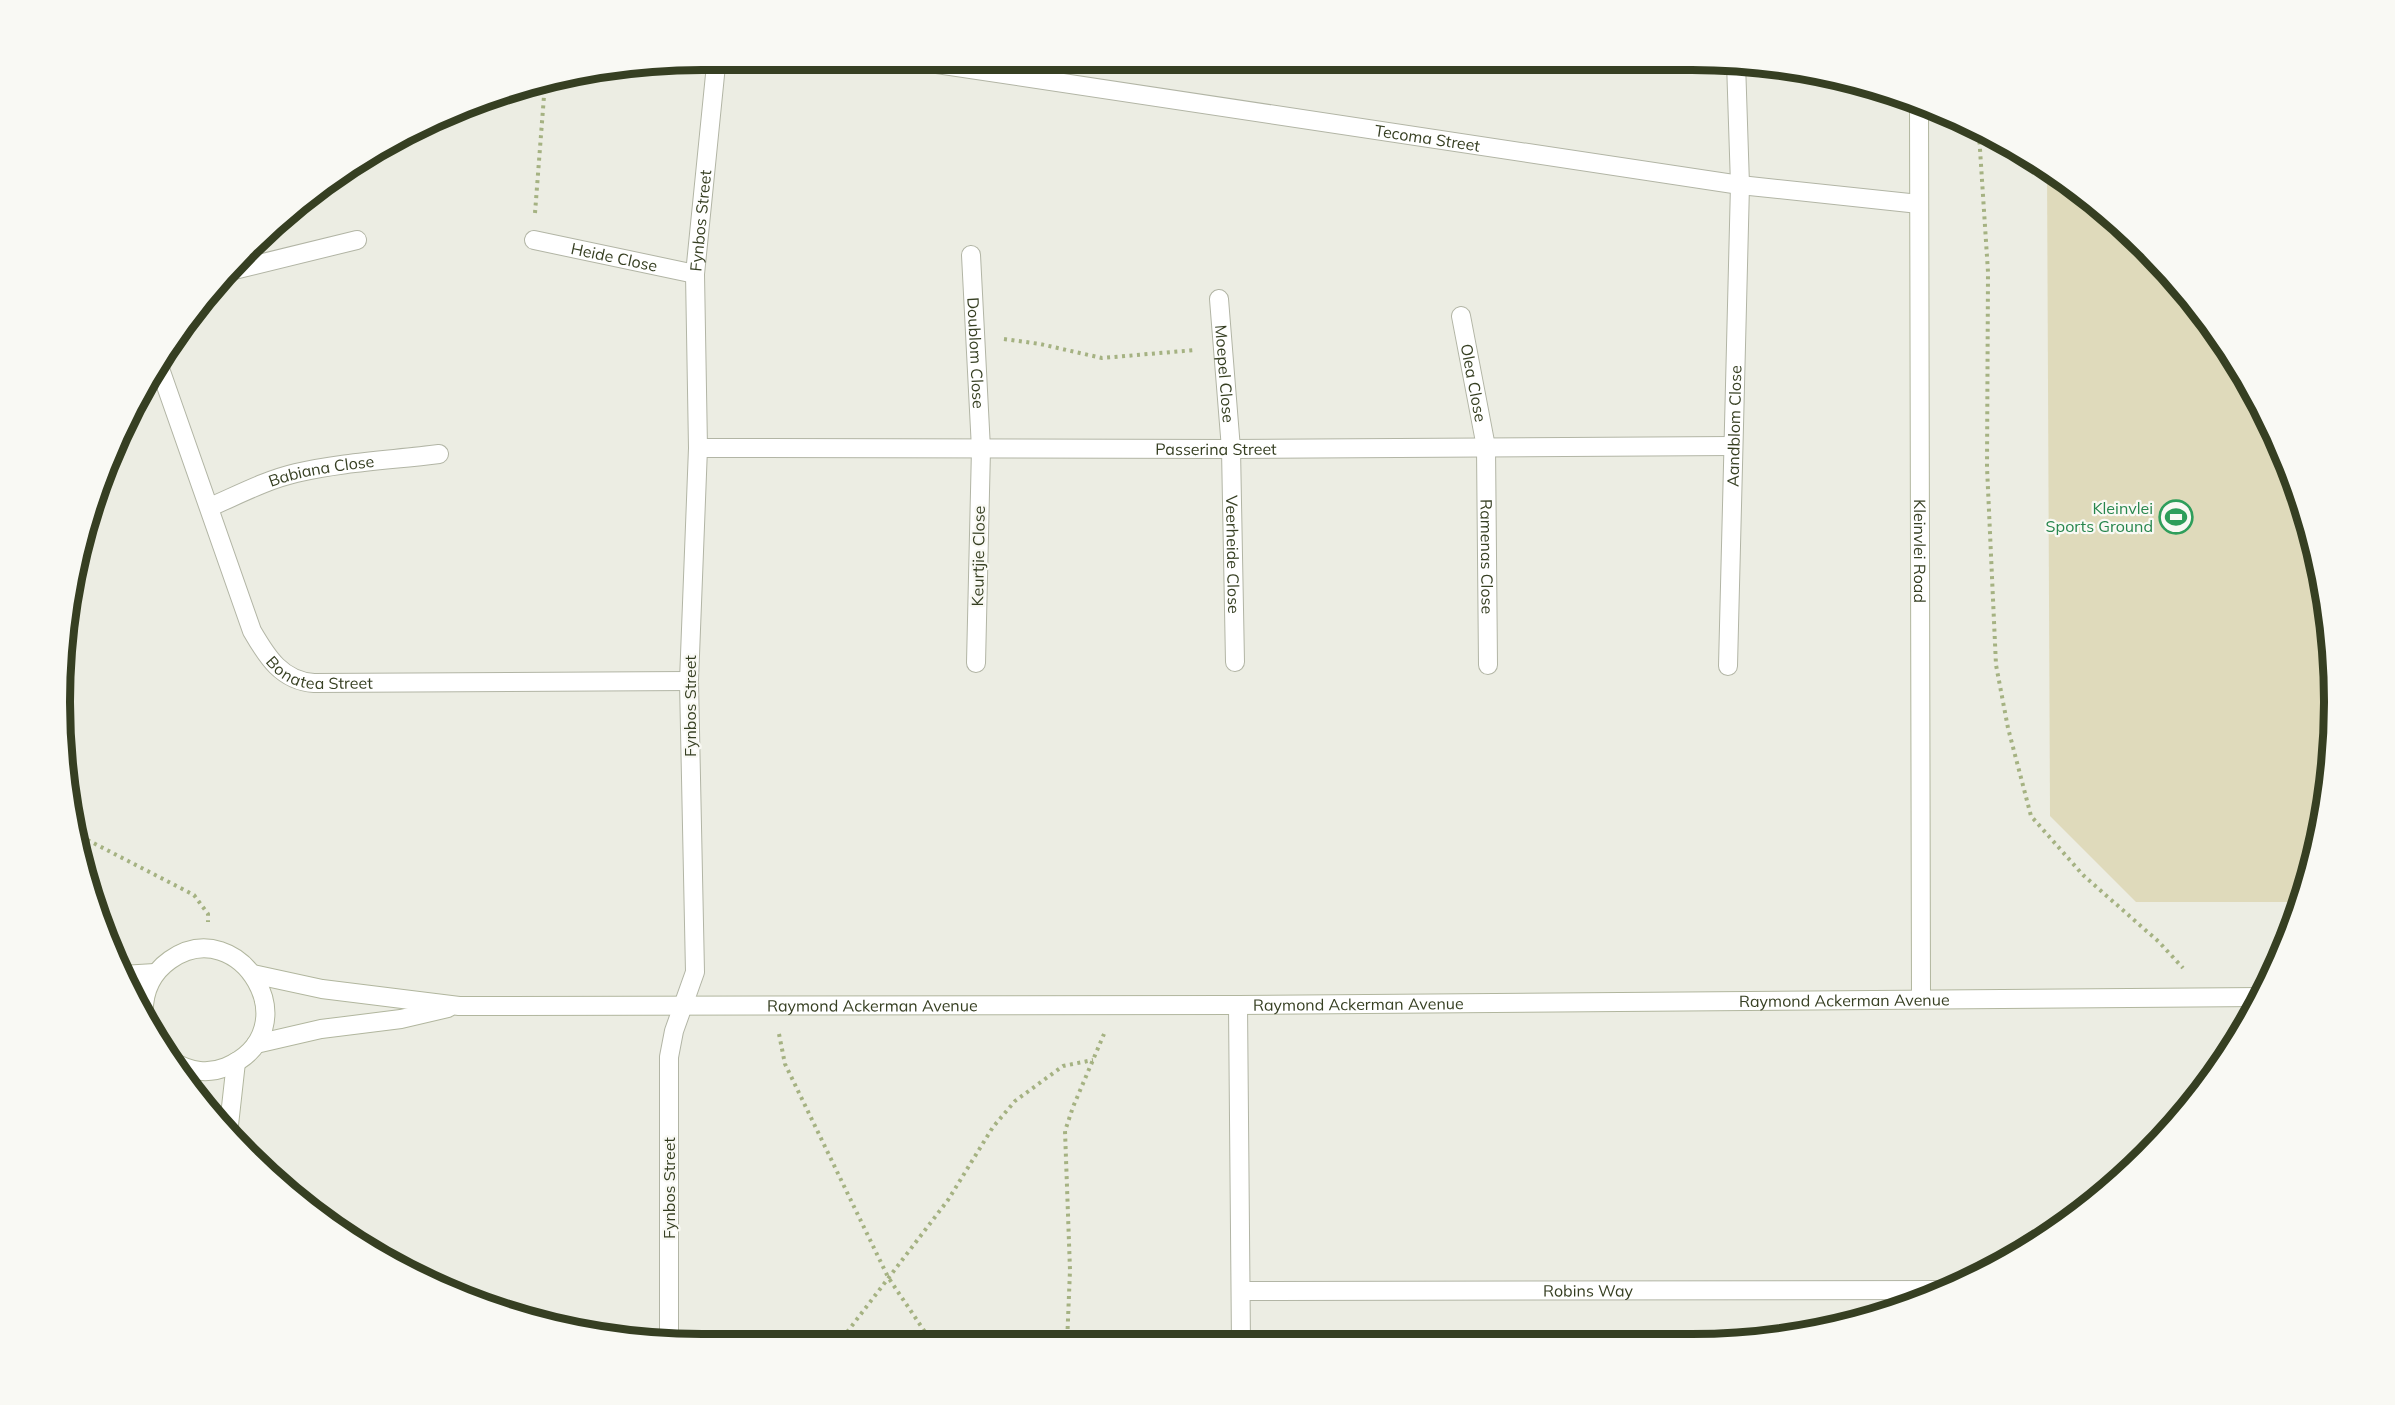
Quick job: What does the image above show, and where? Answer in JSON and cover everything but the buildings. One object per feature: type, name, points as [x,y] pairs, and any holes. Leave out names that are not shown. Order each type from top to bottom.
[{"type":"street","name":"Fynbos Street","points":[[669,1333],[669,1057],[674,1031],[691,986],[695,961],[688,681],[698,448],[695,274],[715,71]]},
{"type":"street","name":"Tecoma Street","points":[[983,71],[1740,185],[1919,204]]},
{"type":"street","name":"Aandblom Close","points":[[1728,666],[1740,185],[1736,72]]},
{"type":"street","name":"Kleinvlei Road","points":[[1918,113],[1921,999]]},
{"type":"street","points":[[245,267],[357,240]]},
{"type":"street","name":"Heide Close","points":[[534,240],[695,274]]},
{"type":"street","name":"Doublom Close","points":[[971,255],[981,449]]},
{"type":"street","name":"Moepel Close","points":[[1219,299],[1231,449]]},
{"type":"street","name":"Olea Close","points":[[1461,316],[1486,447]]},
{"type":"street","name":"Bonatea Street","points":[[162,375],[252,632],[270,660],[290,677],[301,682],[688,681]]},
{"type":"street","name":"Passerina Street","points":[[698,448],[1231,449],[1733,446]]},
{"type":"street","name":"Ramenas Close","points":[[1486,447],[1488,665]]},
{"type":"street","name":"Keurtjie Close","points":[[976,663],[981,449]]},
{"type":"street","name":"Veerheide Close","points":[[1231,449],[1235,662]]},
{"type":"street","name":"Babiana Close","points":[[210,507],[272,480],[316,469],[439,454]]},
{"type":"street","points":[[145,999],[155,974],[174,957],[186,952],[211,950],[223,952],[240,961],[254,974],[262,990],[266,1008],[264,1027],[256,1044],[236,1062],[218,1070],[188,1069]]},
{"type":"street","points":[[133,975],[155,974]]},
{"type":"street","name":"Raymond Ackerman Avenue","points":[[254,974],[322,989],[459,1006],[1238,1005],[2251,997]]},
{"type":"street","points":[[1238,1005],[1241,1334]]},
{"type":"street","name":"Raymond Ackerman Avenue","points":[[256,1044],[321,1029],[401,1019],[459,1006]]},
{"type":"street","points":[[229,1121],[236,1062]]},
{"type":"street","name":"Robins Way","points":[[1242,1292],[1919,1292]]},
{"type":"path","points":[[534,240],[544,91]]},
{"type":"path","points":[[1979,140],[1988,272],[1987,479],[1996,665],[2008,728],[2031,816],[2083,875],[2159,942],[2188,973]]},
{"type":"path","points":[[974,334],[1041,344],[1102,358],[1223,347]]},
{"type":"path","points":[[86,839],[194,895],[208,914],[209,930]]},
{"type":"path","points":[[1067,1334],[1070,1270],[1064,1154],[1065,1131],[1105,1032]]},
{"type":"path","points":[[779,1033],[786,1064],[888,1277],[926,1334]]},
{"type":"path","points":[[845,1334],[948,1200],[993,1127],[1015,1101],[1063,1066],[1093,1060]]},
{"type":"shaded area","name":"Kleinvlei Sports Ground","points":[[2047,179],[2109,227],[2168,286],[2218,351],[2240,387],[2276,461],[2303,539],[2319,620],[2324,702],[2319,785],[2303,866],[2292,902],[2136,902],[2050,816]]},
{"type":"place","name":"Kleinvlei Sports Ground","points":[[2176,517]]}]
